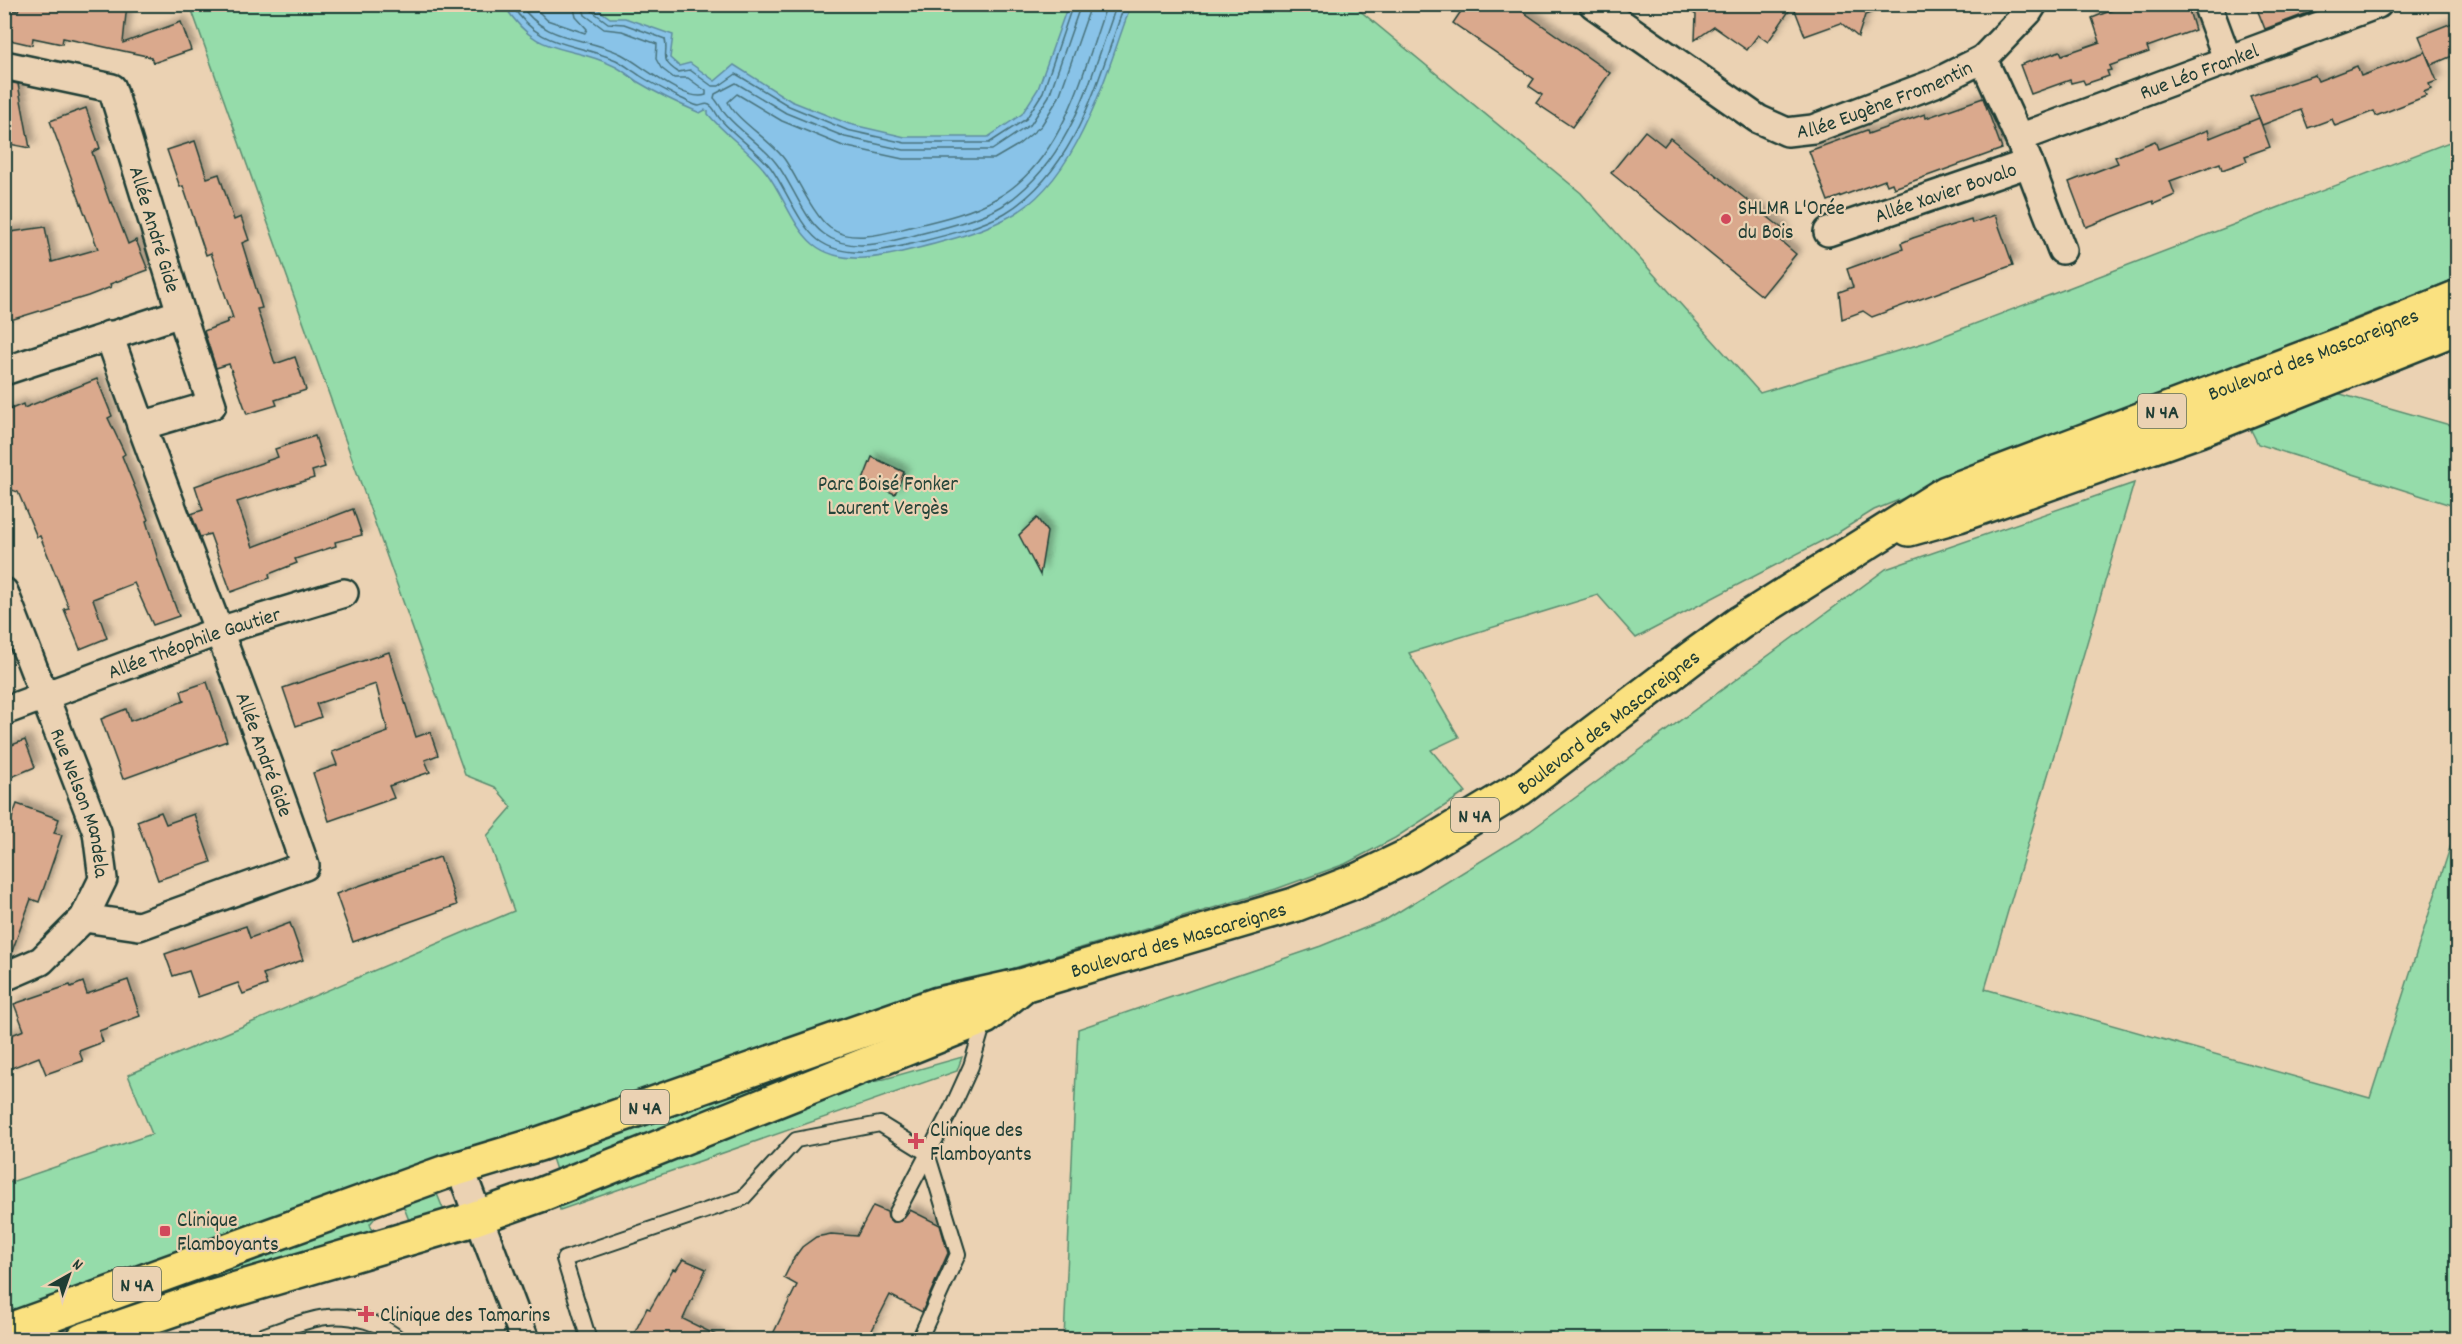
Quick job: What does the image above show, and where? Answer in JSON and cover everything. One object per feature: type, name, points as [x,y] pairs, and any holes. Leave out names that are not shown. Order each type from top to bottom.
[{"type":"main road","name":"Boulevard des Mascareignes","points":[[1023,985],[1294,905],[1356,881],[1410,855],[1521,788],[1704,649],[1846,555],[1946,493],[2357,338],[2457,297]]},
{"type":"main road","name":"Boulevard des Mascareignes","points":[[1873,540],[1959,515],[2199,430],[2457,327]]},
{"type":"main road","name":"N 4A","points":[[83,1340],[203,1299],[471,1219],[551,1190],[985,1017],[1023,985]]},
{"type":"main road","name":"N 4A","points":[[4,1332],[451,1171],[539,1144],[938,1004],[1023,985]]},
{"type":"street","name":"Allée Eugène Fromentin","points":[[1593,4],[1758,119],[1787,132],[1813,129],[1935,83],[1983,59],[2028,12],[2032,4]]},
{"type":"street","points":[[2207,4],[2228,61]]},
{"type":"street","name":"Rue Léo Frankel","points":[[2019,138],[2378,4]]},
{"type":"street","name":"Allée Xavier Bovalo","points":[[1983,59],[2019,138],[2062,250]]},
{"type":"street","name":"Allée André Gide","points":[[4,64],[112,88],[181,313],[212,405],[141,426]]},
{"type":"street","name":"Allée Xavier Bovalo","points":[[1828,232],[2028,163]]},
{"type":"street","points":[[4,370],[181,313]]},
{"type":"street","name":"Allée André Gide","points":[[84,918],[140,926],[305,866],[268,756],[141,426],[109,335]]},
{"type":"street","name":"Rue Nelson Mandela","points":[[4,592],[97,832],[103,879],[84,918],[41,962],[4,977]]},
{"type":"street","name":"Allée Théophile Gautier","points":[[4,711],[219,631],[344,593]]},
{"type":"street","points":[[451,1171],[525,1340]]},
{"type":"street","points":[[471,1219],[506,1340]]},
{"type":"lane","points":[[896,1214],[972,1066],[985,1017]]},
{"type":"lane","points":[[589,1340],[564,1259],[743,1198],[796,1140],[880,1124],[927,1153],[958,1254],[919,1340]]},
{"type":"lane","points":[[222,1239],[269,1236]]},
{"type":"lane","points":[[251,1340],[326,1317],[349,1317],[374,1324],[400,1340]]},
{"type":"green space","name":"Parc Boisé Fonker Laurent Vergès","points":[[190,5],[1353,5],[1581,193],[1760,393],[1930,341],[2457,139],[2457,278],[1874,510],[1839,532],[1636,638],[1598,595],[1409,653],[1459,737],[1431,750],[1466,792],[1395,838],[1345,864],[1276,889],[898,1003],[5,1316],[5,1184],[152,1134],[128,1075],[514,911],[487,836],[512,807],[495,787],[465,775]]},
{"type":"green space","points":[[2337,393],[2457,427],[2457,507],[2258,444],[2248,424]]},
{"type":"green space","points":[[2134,483],[1985,989],[2370,1098],[2457,826],[2457,1339],[1064,1339],[1078,1029],[1321,946],[1387,919],[1530,831],[1886,569]]},
{"type":"green space","points":[[925,1026],[557,1173],[551,1155]]},
{"type":"green space","points":[[962,1057],[957,1071],[560,1210],[557,1195],[796,1104]]},
{"type":"green space","points":[[425,1191],[437,1194],[444,1211],[410,1223],[400,1197]]},
{"type":"green space","points":[[382,1209],[370,1224],[373,1232],[193,1291],[185,1274]]},
{"type":"water","points":[[504,5],[592,5],[610,18],[625,18],[673,35],[670,58],[679,66],[690,63],[715,81],[734,65],[791,101],[849,124],[905,137],[988,137],[1022,114],[1038,89],[1068,5],[1131,5],[1086,125],[1070,155],[1052,181],[1030,203],[994,224],[946,241],[898,253],[848,258],[824,251],[806,237],[766,172],[715,122],[708,111],[700,113],[676,102],[597,59],[541,42],[517,22]]},
{"type":"building","points":[[20,4],[127,4],[123,43],[181,22],[191,50],[153,63],[151,57],[63,38],[62,44],[33,38],[32,45],[5,39],[9,9],[18,11]]},
{"type":"building","points":[[1466,4],[1512,4],[1610,73],[1572,127],[1536,103],[1542,95],[1529,86],[1534,79],[1453,23]]},
{"type":"building","points":[[1680,4],[1884,4],[1884,8],[1865,15],[1858,37],[1841,23],[1805,36],[1793,5],[1768,42],[1758,35],[1747,50],[1714,27],[1695,40],[1696,15]]},
{"type":"building","points":[[2128,4],[2187,4],[2195,30],[2147,47],[2149,52],[2109,66],[2111,70],[2107,71],[2109,76],[2085,84],[2083,80],[2071,83],[2070,80],[2031,94],[2020,65],[2060,51],[2062,55],[2100,42],[2092,18]]},
{"type":"building","points":[[2255,4],[2329,4],[2329,5],[2265,29]]},
{"type":"building","points":[[2457,21],[2457,54],[2431,65],[2419,36]]},
{"type":"building","points":[[2425,52],[2437,81],[2429,84],[2431,89],[2424,92],[2426,96],[2376,116],[2374,111],[2335,126],[2332,119],[2308,128],[2301,110],[2262,125],[2250,96],[2315,75],[2318,81],[2357,66],[2361,76]]},
{"type":"building","points":[[4,81],[18,84],[30,148],[4,143]]},
{"type":"building","name":"SHLMR L'Orée du Bois","points":[[1983,98],[2002,149],[1894,188],[1892,183],[1887,185],[1885,180],[1828,201],[1809,151],[1867,130],[1868,134],[1925,114],[1926,118]]},
{"type":"building","points":[[86,108],[100,148],[92,152],[110,203],[112,202],[128,244],[136,240],[148,270],[110,284],[111,287],[88,296],[4,322],[4,233],[45,227],[52,262],[98,249],[50,121]]},
{"type":"building","points":[[2259,118],[2270,147],[2245,156],[2247,161],[2222,170],[2220,163],[2170,181],[2175,195],[2086,227],[2069,182],[2118,163],[2115,157],[2155,141],[2158,149],[2208,130],[2210,138]]},
{"type":"building","name":"SHLMR L'Orée du Bois","points":[[1645,131],[1664,146],[1670,138],[1784,230],[1777,238],[1796,254],[1762,296],[1611,173]]},
{"type":"building","points":[[195,141],[207,178],[219,174],[234,220],[241,217],[249,240],[242,243],[262,308],[257,309],[275,364],[295,357],[306,390],[275,400],[277,405],[247,414],[229,364],[216,368],[204,331],[233,318],[211,253],[206,255],[183,186],[180,187],[167,150]]},
{"type":"building","name":"SHLMR L'Orée du Bois","points":[[1995,215],[2013,265],[1872,317],[1863,311],[1842,319],[1839,292],[1853,287],[1847,269],[1903,249],[1901,243],[1913,238],[1971,219],[1972,223]]},
{"type":"building","points":[[97,379],[112,416],[108,418],[125,454],[122,456],[148,520],[146,521],[159,563],[179,616],[153,625],[134,583],[93,599],[107,638],[80,649],[64,609],[69,608],[40,536],[37,537],[18,492],[9,489],[4,477],[4,412],[23,404],[24,408]]},
{"type":"building","points":[[315,436],[325,467],[312,471],[314,478],[237,502],[253,547],[353,509],[362,535],[335,542],[336,546],[295,559],[297,563],[269,574],[270,578],[231,592],[210,534],[200,537],[191,514],[203,510],[195,486],[278,457],[275,449]]},
{"type":"building","points":[[872,457],[904,472],[895,494],[863,480]]},
{"type":"building","points":[[1037,518],[1047,532],[1040,575],[1019,535]]},
{"type":"building","points":[[389,652],[416,737],[430,732],[438,755],[425,760],[430,772],[389,786],[394,798],[329,821],[313,773],[337,765],[332,752],[388,732],[376,684],[316,704],[321,717],[296,726],[283,688]]},
{"type":"building","points":[[207,682],[227,741],[123,779],[101,719],[126,709],[130,721],[184,701],[181,691]]},
{"type":"building","points":[[25,740],[35,767],[4,780],[4,748]]},
{"type":"building","points":[[17,804],[59,819],[54,833],[62,835],[39,902],[31,899],[10,957],[4,960],[4,840]]},
{"type":"building","points":[[161,812],[166,824],[194,814],[211,862],[158,880],[137,821]]},
{"type":"building","points":[[440,857],[457,905],[353,942],[336,894]]},
{"type":"building","points":[[290,923],[303,960],[263,974],[267,985],[243,994],[238,983],[198,997],[189,971],[173,976],[165,954],[246,926],[250,938]]},
{"type":"building","points":[[128,980],[140,1016],[99,1031],[103,1042],[79,1051],[83,1061],[46,1074],[39,1057],[4,1071],[4,1038],[24,1030],[14,1004],[83,982],[87,994]]},
{"type":"building","points":[[873,1206],[887,1212],[892,1222],[901,1221],[910,1210],[940,1225],[948,1253],[922,1312],[890,1295],[867,1340],[770,1340],[797,1285],[784,1278],[802,1247],[816,1237],[831,1234],[857,1236]]},
{"type":"building","points":[[683,1259],[706,1269],[683,1319],[726,1340],[631,1340],[647,1308],[650,1309],[673,1269],[676,1270]]},
{"type":"place","name":"SHLMR L'Orée du Bois","points":[[1726,219]]},
{"type":"place","name":"Clinique des Flamboyants","points":[[916,1141]]},
{"type":"place","name":"Clinique Flamboyants","points":[[165,1231]]},
{"type":"place","name":"Clinique des Tamarins","points":[[366,1314]]}]
